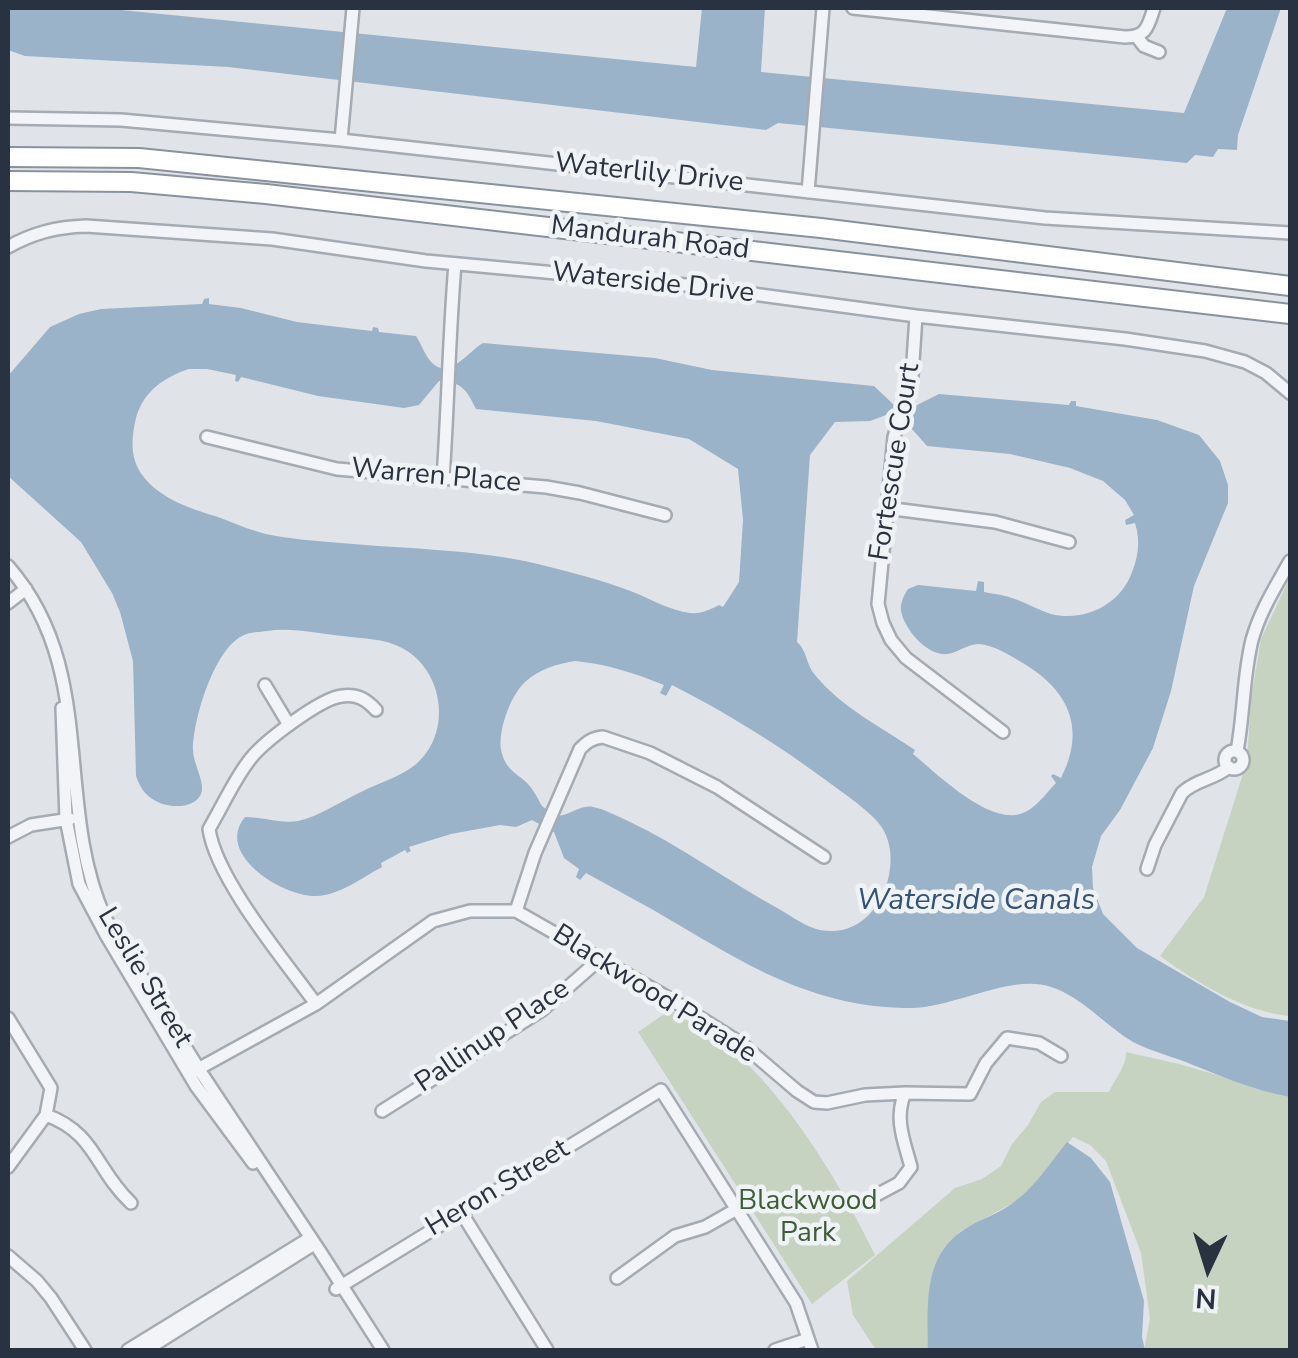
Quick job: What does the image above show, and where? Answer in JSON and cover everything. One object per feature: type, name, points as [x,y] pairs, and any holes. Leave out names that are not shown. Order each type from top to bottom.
[{"type":"highway","name":"Mandurah Road","points":[[8,157],[158,160],[820,228],[1290,286]]},
{"type":"highway","name":"Mandurah Road","points":[[8,181],[130,182],[266,194],[1290,314]]},
{"type":"street","points":[[341,140],[353,8]]},
{"type":"street","points":[[808,192],[824,8]]},
{"type":"street","points":[[853,8],[1137,37],[1148,28],[1154,8]]},
{"type":"street","points":[[1137,37],[1144,46],[1159,52]]},
{"type":"street","name":"Waterlily Drive","points":[[8,118],[121,120],[341,140],[1045,218],[1290,233]]},
{"type":"street","name":"Waterside Drive","points":[[8,247],[28,236],[60,227],[86,226],[272,240],[455,264],[686,285],[1205,351],[1245,362],[1290,393]]},
{"type":"street","points":[[443,478],[455,264]]},
{"type":"street","name":"Fortescue Court","points":[[916,316],[912,376],[894,437],[878,604],[891,640],[906,658],[1003,732]]},
{"type":"street","name":"Warren Place","points":[[207,437],[337,469],[546,487],[665,515]]},
{"type":"street","points":[[886,508],[995,522],[1070,542]]},
{"type":"street","points":[[1147,869],[1155,844],[1182,793],[1229,767],[1226,756],[1236,750],[1253,636],[1290,561]]},
{"type":"street","name":"Leslie Street","points":[[8,566],[52,659],[62,710],[79,884],[106,935],[196,1074],[382,1350]]},
{"type":"street","name":"Leslie Street","points":[[8,577],[23,592]]},
{"type":"street","points":[[8,603],[23,592]]},
{"type":"street","points":[[266,685],[289,725]]},
{"type":"street","points":[[316,1004],[253,918],[217,858],[209,829],[248,762],[289,725],[337,696],[359,696],[376,710]]},
{"type":"street","points":[[196,1074],[316,1004],[433,921],[470,911],[516,910],[535,853],[588,740],[603,737],[650,753],[716,787],[824,857]]},
{"type":"street","points":[[8,837],[31,824],[73,819]]},
{"type":"street","name":"Blackwood Parade","points":[[516,910],[742,1044],[814,1102],[827,1104],[865,1095],[970,1094]]},
{"type":"street","name":"Pallinup Place","points":[[382,1111],[517,1027],[601,958]]},
{"type":"street","points":[[8,1018],[50,1088],[46,1115],[8,1167]]},
{"type":"street","points":[[976,1109],[970,1094],[986,1064],[1007,1038],[1039,1043],[1061,1056]]},
{"type":"street","name":"Heron Street","points":[[339,1287],[661,1090],[736,1210]]},
{"type":"street","points":[[869,1199],[899,1182],[911,1166],[898,1122],[905,1093]]},
{"type":"street","points":[[46,1115],[66,1122],[82,1136],[115,1188],[131,1203]]},
{"type":"street","points":[[617,1278],[675,1236],[705,1227],[736,1210],[796,1303],[810,1345],[776,1350]]},
{"type":"street","points":[[461,1212],[547,1350]]},
{"type":"street","points":[[128,1350],[309,1242]]},
{"type":"street","points":[[146,1350],[297,1256],[309,1242]]},
{"type":"street","points":[[8,1256],[51,1298],[85,1350]]},
{"type":"street","name":"Leslie Street","points":[[339,1287],[374,1350]]},
{"type":"green space","points":[[1290,577],[1290,1016],[1256,1009],[1222,995],[1160,956],[1204,897],[1247,761],[1251,699],[1261,639]]},
{"type":"green space","name":"Blackwood Park","points":[[670,1010],[733,1051],[780,1101],[833,1176],[875,1255],[812,1304],[638,1032]]},
{"type":"green space","points":[[1126,1052],[1290,1096],[1290,1350],[1144,1350],[1150,1318],[1141,1253],[1106,1161],[1090,1145],[1073,1137],[1024,1197],[961,1231],[945,1248],[928,1309],[928,1350],[876,1350],[853,1315],[847,1281],[955,1188],[982,1179],[1001,1166],[1041,1102],[1055,1092],[1109,1092]]},
{"type":"water","points":[[8,8],[101,8],[696,67],[702,8],[765,8],[761,72],[1184,113],[1227,8],[1281,8],[1238,135],[1237,150],[1218,149],[1213,157],[1195,155],[1187,163],[778,123],[766,130],[228,67],[25,56],[8,50]]},
{"type":"water","name":"Waterside Canals","points":[[209,298],[209,304],[297,322],[372,331],[373,327],[379,332],[416,336],[428,358],[442,368],[457,364],[483,343],[655,358],[712,370],[874,386],[893,404],[911,408],[939,394],[1069,405],[1076,401],[1076,406],[1157,420],[1199,435],[1220,461],[1228,485],[1228,503],[1194,586],[1171,691],[1153,748],[1120,810],[1101,836],[1092,867],[1093,888],[1103,914],[1137,948],[1230,1002],[1262,1017],[1290,1021],[1290,1097],[1236,1082],[1139,1045],[1051,987],[1019,984],[911,1008],[877,1006],[814,993],[757,969],[586,873],[580,880],[576,877],[579,869],[564,858],[554,832],[532,820],[516,827],[500,825],[451,834],[409,847],[411,851],[405,850],[381,863],[382,867],[334,893],[302,894],[271,881],[245,859],[238,845],[238,831],[245,817],[292,822],[314,816],[409,769],[427,752],[435,737],[439,720],[435,687],[416,658],[388,642],[276,630],[244,635],[233,642],[207,686],[197,721],[193,750],[201,794],[192,803],[179,806],[151,798],[136,776],[133,661],[112,593],[81,542],[8,476],[8,376],[50,327],[79,314],[101,309],[202,304]],"holes":[[[189,369],[236,375],[238,382],[241,377],[318,396],[404,408],[419,405],[439,381],[447,382],[462,388],[476,409],[596,421],[689,439],[738,469],[743,520],[739,582],[723,607],[690,613],[610,584],[538,564],[465,552],[275,536],[186,506],[158,491],[143,476],[136,463],[133,441],[136,418],[149,393],[171,376]],[[889,414],[908,422],[927,446],[1010,454],[1070,468],[1103,481],[1125,500],[1134,515],[1125,520],[1126,525],[1135,523],[1138,537],[1130,577],[1117,596],[1098,609],[1075,616],[1051,614],[984,592],[984,582],[978,581],[976,591],[918,585],[908,589],[903,599],[901,611],[906,625],[928,649],[947,654],[974,645],[996,648],[1037,673],[1061,697],[1072,726],[1069,760],[1061,778],[1053,774],[1056,783],[1020,814],[993,812],[963,795],[913,754],[915,750],[862,716],[825,686],[797,642],[810,455],[835,422],[870,421]],[[575,661],[598,664],[664,685],[660,693],[666,696],[672,685],[770,742],[857,804],[880,825],[890,852],[886,887],[874,909],[845,929],[815,929],[667,841],[610,813],[588,807],[557,816],[546,809],[505,761],[501,736],[519,688],[542,670]]]},
{"type":"water","points":[[1067,1142],[1091,1158],[1110,1182],[1144,1301],[1145,1350],[928,1350],[930,1285],[940,1255],[962,1231],[1018,1199]]}]
